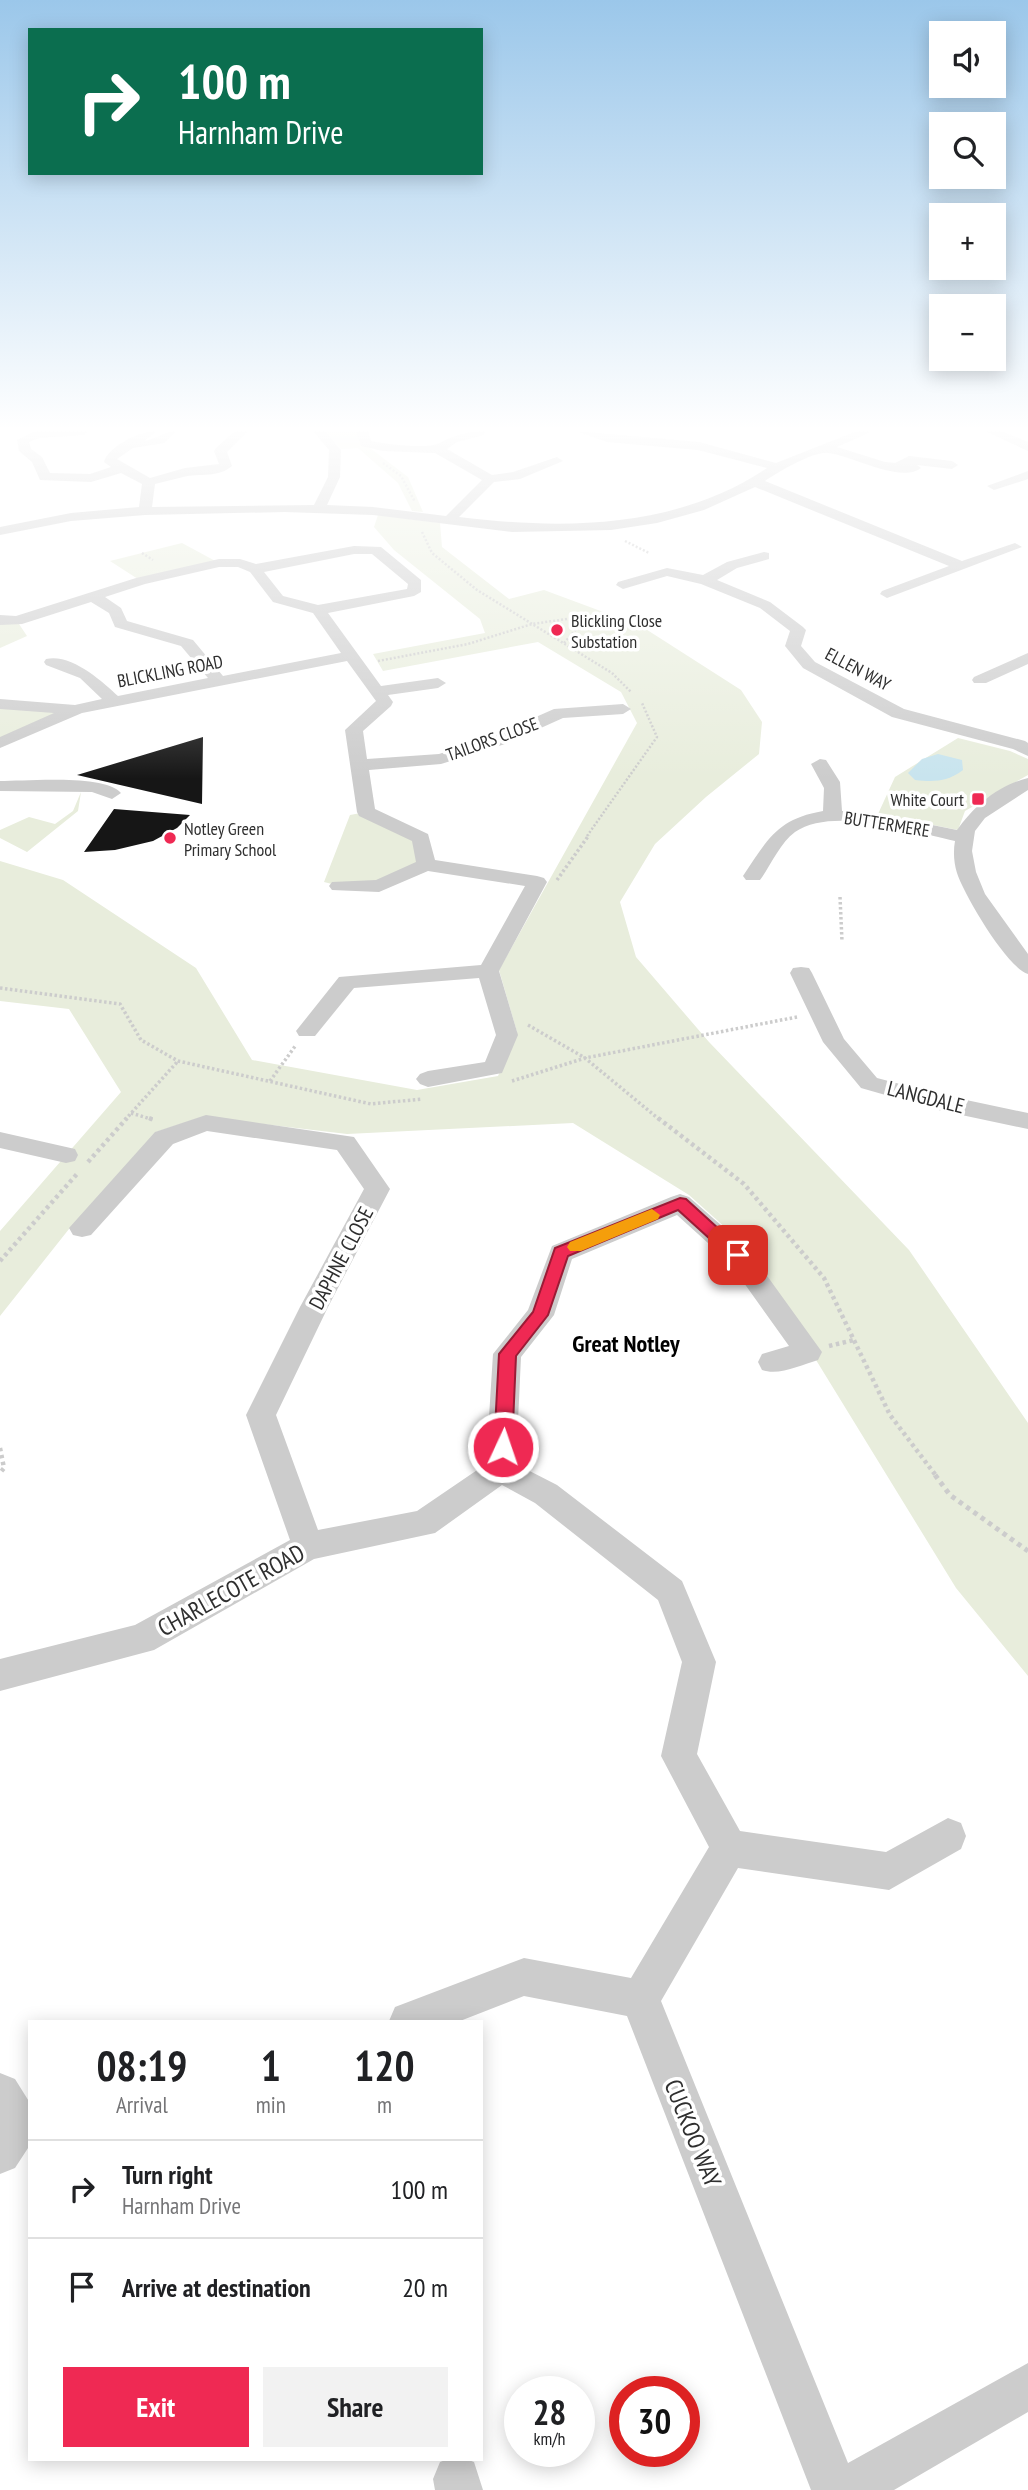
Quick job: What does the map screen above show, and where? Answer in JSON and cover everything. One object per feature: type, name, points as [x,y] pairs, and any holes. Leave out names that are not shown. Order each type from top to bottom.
[{"type":"street","points":[[915,547],[961,566]]},
{"type":"street","points":[[887,594],[1013,547]]},
{"type":"street","points":[[0,620],[17,621],[141,581],[219,563],[240,563],[255,569],[278,599],[318,610],[414,592],[416,583],[376,550],[354,550],[255,569]]},
{"type":"street","points":[[705,580],[732,565],[764,556]]},
{"type":"street","name":"ELLEN WAY","points":[[623,585],[667,572],[705,580],[765,605],[798,630],[793,646],[809,665],[898,713],[1019,745],[1028,751]]},
{"type":"street","points":[[94,597],[116,611],[120,624],[187,643],[218,680]]},
{"type":"street","points":[[318,610],[385,702],[354,730],[366,812],[421,838],[426,865]]},
{"type":"street","name":"BLICKLING ROAD","points":[[0,743],[77,709],[218,680],[356,659]]},
{"type":"street","points":[[980,680],[1028,659]]},
{"type":"street","points":[[378,691],[438,684]]},
{"type":"street","points":[[0,704],[77,709]]},
{"type":"street","name":"TAILORS CLOSE","points":[[359,765],[441,759],[499,740],[560,713],[623,709]]},
{"type":"street","points":[[820,764],[830,775],[835,801],[832,816]]},
{"type":"street","points":[[1024,957],[982,908],[961,855],[962,837],[978,814],[1028,783]]},
{"type":"street","points":[[0,786],[94,787],[111,793]]},
{"type":"street","name":"BUTTERMERE","points":[[753,876],[789,828],[817,817],[850,815],[962,837]]},
{"type":"street","points":[[339,886],[379,886],[426,865],[537,882],[488,971],[507,1035],[495,1068],[426,1089]]},
{"type":"street","points":[[307,1031],[339,975],[488,971]]},
{"type":"street","name":"LANGDALE","points":[[801,973],[834,1042],[869,1083],[938,1102],[1028,1121]]},
{"type":"street","name":"DAPHNE CLOSE","points":[[82,1228],[164,1138],[206,1123],[345,1143],[377,1189],[314,1307],[261,1415],[307,1546]]},
{"type":"street","points":[[0,1140],[66,1156]]},
{"type":"street","points":[[729,1848],[679,1756],[699,1662],[670,1591],[546,1494],[501,1470],[507,1354],[540,1315],[561,1252],[680,1203],[738,1255],[808,1352],[772,1362]]},
{"type":"street","name":"CHARLECOTE ROAD","points":[[0,1675],[142,1639],[307,1546],[424,1522],[501,1470]]},
{"type":"street","points":[[729,1848],[889,1871],[948,1836]]},
{"type":"street","points":[[412,2020],[524,1978],[640,1999],[729,1848]]},
{"type":"street","name":"CUCKOO WAY","points":[[640,1999],[835,2490]]},
{"type":"street","points":[[848,2490],[1028,2386]]},
{"type":"lane","points":[[52,662],[86,675],[114,701]]},
{"type":"path","points":[[429,547],[432,553],[477,590],[612,673],[646,707],[657,737],[556,881]]},
{"type":"path","points":[[356,659],[468,644],[533,624],[603,614]]},
{"type":"path","points":[[564,643],[588,616]]},
{"type":"path","points":[[840,898],[842,941]]},
{"type":"path","points":[[0,988],[120,1004],[141,1040],[178,1060],[371,1104],[426,1089]]},
{"type":"path","points":[[505,1083],[584,1058],[820,1012]]},
{"type":"path","points":[[523,1022],[584,1058],[744,1184],[824,1278],[890,1415],[950,1495],[1028,1551]]},
{"type":"path","points":[[270,1080],[307,1031]]},
{"type":"path","points":[[0,1448],[4,1468],[0,1473]]},
{"type":"green space","points":[[165,547],[190,547],[219,563],[141,581],[110,561]]},
{"type":"green space","points":[[392,547],[442,547],[509,599],[544,590],[641,626],[741,690],[762,722],[759,754],[706,797],[655,844],[620,902],[636,957],[709,1042],[909,1250],[1028,1423],[1028,1676],[956,1588],[746,1246],[689,1195],[573,1123],[347,1134],[202,1117],[156,1132],[69,1229],[0,1316],[0,1231],[121,1092],[69,1009],[0,1001],[0,861],[63,880],[196,968],[252,1060],[417,1090],[498,1076],[517,1032],[499,970],[637,723],[621,692],[538,642],[383,671],[373,654],[485,633],[480,619]]},
{"type":"green space","points":[[0,620],[17,621],[27,636],[0,648]]},
{"type":"green space","points":[[0,704],[77,709],[0,743]]},
{"type":"green space","points":[[958,738],[1010,751],[1028,759],[1028,775],[965,811],[958,830],[878,814],[895,777]]},
{"type":"green space","points":[[81,792],[78,811],[27,852],[0,838],[0,830],[29,817],[55,824],[73,811]]},
{"type":"green space","points":[[366,812],[421,838],[426,865],[389,881],[366,886],[353,887],[324,882],[350,815]]},
{"type":"water","points":[[938,754],[962,760],[963,770],[946,779],[934,781],[915,780],[908,773],[922,759]]},
{"type":"building","points":[[203,737],[202,804],[77,775]]},
{"type":"building","points":[[114,809],[190,815],[177,828],[153,841],[115,850],[84,852]]},
{"type":"slow traffic","points":[[575,1247],[652,1215]]},
{"type":"place","name":"Blickling Close Substation","points":[[557,630]]},
{"type":"place","name":"White Court","points":[[978,799]]},
{"type":"place","name":"Notley Green Primary School","points":[[170,838]]},
{"type":"district","name":"Great Notley","points":[[626,1343]]},
{"type":"route","points":[[503,1447],[507,1354],[540,1315],[561,1252],[680,1203],[738,1255]]}]
